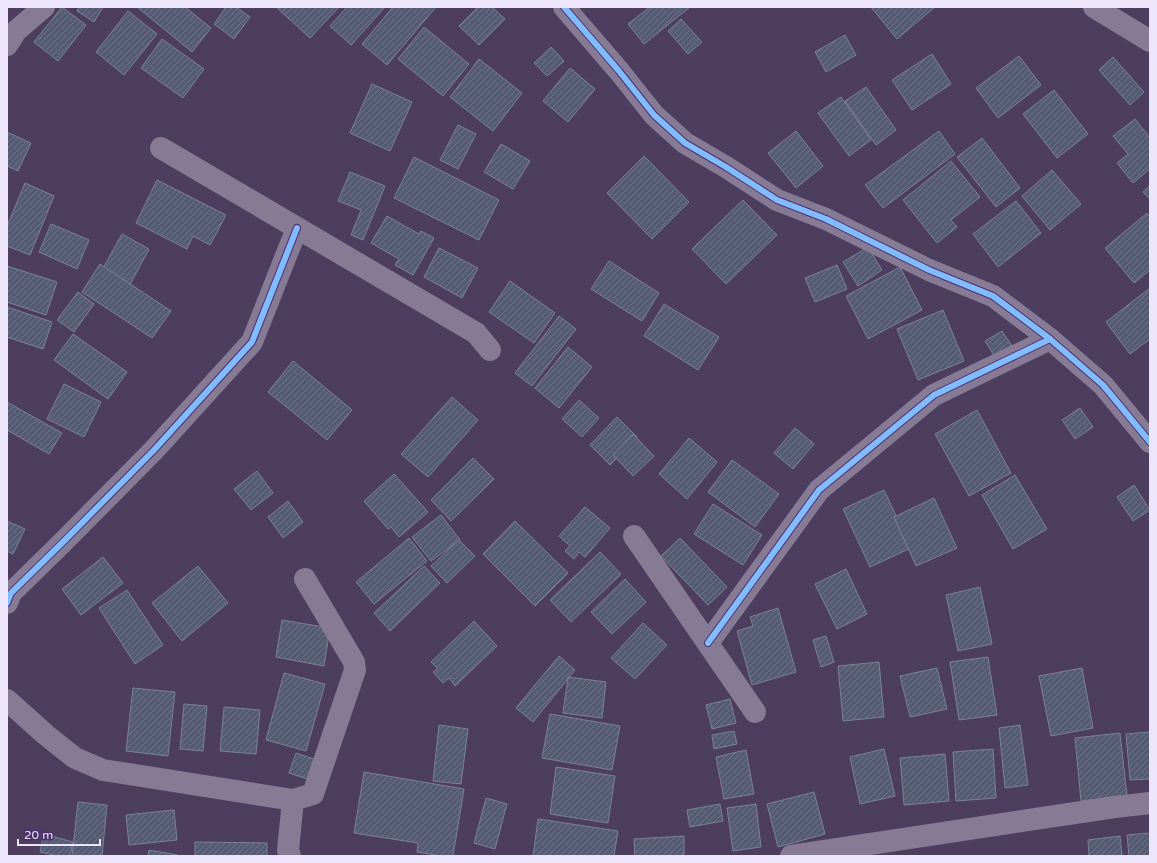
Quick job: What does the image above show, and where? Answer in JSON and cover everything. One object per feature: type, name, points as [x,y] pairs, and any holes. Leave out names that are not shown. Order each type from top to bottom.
[{"type":"street","points":[[10,35],[44,7]]},
{"type":"street","points":[[564,7],[619,71],[654,115],[685,143],[726,166],[777,200],[826,219],[929,270],[993,296],[1050,339],[1103,385],[1150,442]]},
{"type":"street","points":[[1094,7],[1150,41]]},
{"type":"street","points":[[161,148],[476,333],[490,350]]},
{"type":"street","points":[[7,603],[11,593],[154,450],[252,342],[297,228]]},
{"type":"street","points":[[708,643],[819,490],[934,395],[1050,339]]},
{"type":"street","points":[[634,536],[755,712]]},
{"type":"street","points":[[7,700],[46,735],[75,758],[103,770],[293,800],[313,794],[356,670],[354,662],[305,579]]},
{"type":"street","points":[[290,856],[288,850],[293,800]]},
{"type":"street","points":[[791,856],[1107,808],[1150,803]]},
{"type":"building","points":[[62,7],[86,25],[58,61],[34,42]]},
{"type":"building","points":[[79,7],[103,7],[94,22],[77,11]]},
{"type":"building","points":[[137,7],[185,7],[211,28],[192,52]]},
{"type":"building","points":[[226,7],[236,7],[250,17],[234,39],[214,24]]},
{"type":"building","points":[[276,7],[339,7],[310,38]]},
{"type":"building","points":[[347,7],[385,7],[351,45],[330,26]]},
{"type":"building","points":[[393,7],[436,7],[387,65],[362,44]]},
{"type":"building","points":[[478,7],[492,7],[505,19],[479,45],[459,26]]},
{"type":"building","points":[[650,7],[690,7],[644,44],[628,24]]},
{"type":"building","points":[[871,7],[935,7],[897,39]]},
{"type":"building","points":[[128,11],[157,34],[124,75],[96,52]]},
{"type":"building","points":[[681,19],[702,42],[688,54],[668,31]]},
{"type":"building","points":[[424,27],[469,64],[443,96],[398,59]]},
{"type":"building","points":[[845,35],[856,55],[826,72],[815,52]]},
{"type":"building","points":[[162,39],[204,69],[183,98],[141,68]]},
{"type":"building","points":[[551,47],[564,61],[547,76],[534,63]]},
{"type":"building","points":[[932,54],[951,84],[912,110],[892,80]]},
{"type":"building","points":[[1019,56],[1041,85],[998,118],[976,88]]},
{"type":"building","points":[[1113,57],[1144,92],[1130,105],[1099,70]]},
{"type":"building","points":[[479,59],[522,93],[493,131],[450,97]]},
{"type":"building","points":[[570,68],[595,89],[568,122],[543,101]]},
{"type":"building","points":[[372,84],[412,102],[390,151],[350,133]]},
{"type":"building","points":[[866,87],[896,130],[876,145],[845,101]]},
{"type":"building","points":[[1054,90],[1088,134],[1057,158],[1023,114]]},
{"type":"building","points":[[841,97],[871,140],[849,156],[818,113]]},
{"type":"building","points":[[1135,119],[1150,138],[1150,169],[1133,183],[1117,163],[1128,154],[1113,136]]},
{"type":"building","points":[[458,125],[476,134],[458,169],[440,160]]},
{"type":"building","points":[[796,131],[823,166],[796,188],[768,153]]},
{"type":"building","points":[[939,131],[955,154],[883,208],[865,185]]},
{"type":"building","points":[[7,132],[31,143],[18,171],[7,166]]},
{"type":"building","points":[[982,138],[1020,188],[996,207],[957,157]]},
{"type":"building","points":[[501,144],[530,161],[513,189],[484,172]]},
{"type":"building","points":[[644,156],[689,202],[652,239],[607,193]]},
{"type":"building","points":[[414,157],[499,200],[479,240],[394,198]]},
{"type":"building","points":[[951,161],[980,197],[951,220],[957,227],[937,243],[903,200]]},
{"type":"building","points":[[1052,170],[1081,204],[1050,230],[1022,196]]},
{"type":"building","points":[[350,172],[385,186],[363,240],[351,235],[361,210],[338,201]]},
{"type":"building","points":[[157,180],[226,215],[210,245],[193,236],[187,249],[136,223]]},
{"type":"building","points":[[25,183],[54,196],[30,255],[7,246],[7,226]]},
{"type":"building","points":[[1150,185],[1150,199],[1143,192]]},
{"type":"building","points":[[743,200],[777,235],[726,284],[692,249]]},
{"type":"building","points":[[1016,201],[1041,233],[998,267],[973,234]]},
{"type":"building","points":[[1147,213],[1150,217],[1150,270],[1134,283],[1105,248]]},
{"type":"building","points":[[387,216],[419,234],[421,231],[434,238],[413,275],[395,265],[399,259],[371,243]]},
{"type":"building","points":[[51,224],[89,240],[77,269],[39,252]]},
{"type":"building","points":[[122,234],[149,249],[125,294],[97,279]]},
{"type":"building","points":[[868,247],[882,270],[858,286],[843,262]]},
{"type":"building","points":[[439,248],[478,268],[462,298],[424,277]]},
{"type":"building","points":[[609,261],[659,293],[642,321],[591,289]]},
{"type":"building","points":[[100,264],[171,311],[152,338],[82,292]]},
{"type":"building","points":[[837,265],[847,289],[815,302],[805,278]]},
{"type":"building","points":[[7,266],[57,282],[46,315],[7,302]]},
{"type":"building","points":[[900,267],[922,310],[868,339],[846,296]]},
{"type":"building","points":[[510,281],[555,313],[534,343],[489,312]]},
{"type":"building","points":[[1150,288],[1150,339],[1130,354],[1106,322]]},
{"type":"building","points":[[78,292],[94,304],[74,332],[57,320]]},
{"type":"building","points":[[664,304],[719,337],[698,370],[644,336]]},
{"type":"building","points":[[7,307],[52,322],[43,349],[7,337]]},
{"type":"building","points":[[943,310],[964,361],[918,380],[897,329]]},
{"type":"building","points":[[559,316],[576,329],[532,386],[515,373]]},
{"type":"building","points":[[1002,331],[1012,346],[995,357],[985,341]]},
{"type":"building","points":[[73,334],[127,372],[108,399],[54,360]]},
{"type":"building","points":[[568,347],[592,367],[559,408],[535,388]]},
{"type":"building","points":[[293,361],[352,410],[327,440],[268,392]]},
{"type":"building","points":[[64,384],[101,402],[84,437],[47,419]]},
{"type":"building","points":[[452,397],[478,420],[428,477],[401,454]]},
{"type":"building","points":[[579,400],[599,418],[582,437],[562,419]]},
{"type":"building","points":[[7,402],[62,433],[49,454],[7,430]]},
{"type":"building","points":[[1080,408],[1093,427],[1075,439],[1062,420]]},
{"type":"building","points":[[977,410],[1011,473],[969,496],[935,434]]},
{"type":"building","points":[[617,417],[637,437],[610,465],[590,445]]},
{"type":"building","points":[[795,428],[814,444],[793,469],[774,453]]},
{"type":"building","points":[[633,434],[654,456],[633,476],[613,455]]},
{"type":"building","points":[[689,438],[717,462],[687,499],[659,474]]},
{"type":"building","points":[[473,458],[494,479],[451,521],[431,500]]},
{"type":"building","points":[[732,460],[779,494],[755,527],[708,492]]},
{"type":"building","points":[[257,471],[273,493],[251,510],[234,489]]},
{"type":"building","points":[[394,474],[428,512],[399,537],[391,527],[388,529],[364,501]]},
{"type":"building","points":[[1015,475],[1047,529],[1013,549],[982,495]]},
{"type":"building","points":[[1134,485],[1150,510],[1133,521],[1117,497]]},
{"type":"building","points":[[884,490],[911,548],[870,567],[843,509]]},
{"type":"building","points":[[934,498],[957,548],[916,566],[894,517]]},
{"type":"building","points":[[288,501],[303,522],[283,538],[268,517]]},
{"type":"building","points":[[713,504],[762,535],[743,565],[694,534]]},
{"type":"building","points":[[585,507],[610,528],[585,557],[579,552],[574,559],[565,551],[570,546],[559,536]]},
{"type":"building","points":[[441,515],[460,540],[431,561],[412,537]]},
{"type":"building","points":[[7,521],[25,529],[13,554],[7,551]]},
{"type":"building","points":[[515,521],[568,573],[535,606],[483,554]]},
{"type":"building","points":[[409,538],[427,561],[374,604],[356,582]]},
{"type":"building","points":[[680,538],[727,587],[708,605],[661,556]]},
{"type":"building","points":[[459,540],[475,556],[447,583],[431,566]]},
{"type":"building","points":[[600,552],[621,574],[571,622],[550,600]]},
{"type":"building","points":[[103,557],[123,583],[81,615],[62,589]]},
{"type":"building","points":[[198,566],[228,603],[182,641],[152,603]]},
{"type":"building","points":[[424,566],[440,583],[390,631],[374,613]]},
{"type":"building","points":[[846,569],[867,614],[837,629],[815,584]]},
{"type":"building","points":[[625,579],[646,602],[612,634],[591,612]]},
{"type":"building","points":[[980,587],[992,644],[958,651],[946,595]]},
{"type":"building","points":[[127,590],[163,645],[135,664],[99,608]]},
{"type":"building","points":[[778,608],[796,672],[752,685],[737,631],[753,626],[750,617]]},
{"type":"building","points":[[282,620],[330,628],[324,666],[276,657]]},
{"type":"building","points":[[474,621],[497,646],[455,686],[449,678],[443,683],[433,672],[438,669],[431,662]]},
{"type":"building","points":[[643,623],[667,645],[635,679],[611,658]]},
{"type":"building","points":[[826,636],[834,662],[821,667],[813,640]]},
{"type":"building","points":[[559,656],[575,670],[533,722],[516,708]]},
{"type":"building","points":[[988,657],[997,715],[959,720],[950,662]]},
{"type":"building","points":[[879,662],[884,717],[843,721],[838,666]]},
{"type":"building","points":[[937,668],[947,709],[910,717],[900,676]]},
{"type":"building","points":[[1082,668],[1093,728],[1051,736],[1039,676]]},
{"type":"building","points":[[284,673],[325,684],[306,751],[266,740]]},
{"type":"building","points":[[568,677],[606,682],[602,718],[563,713]]},
{"type":"building","points":[[133,688],[175,692],[168,756],[126,751]]},
{"type":"building","points":[[730,699],[736,723],[712,729],[706,705]]},
{"type":"building","points":[[184,704],[207,706],[203,751],[180,749]]},
{"type":"building","points":[[224,707],[260,710],[256,754],[220,751]]},
{"type":"building","points":[[550,714],[620,726],[612,770],[542,758]]},
{"type":"building","points":[[439,725],[468,729],[461,784],[433,781]]},
{"type":"building","points":[[1020,725],[1028,785],[1005,788],[999,728]]},
{"type":"building","points":[[734,731],[737,744],[714,749],[712,735]]},
{"type":"building","points":[[1150,732],[1150,779],[1130,780],[1126,734]]},
{"type":"building","points":[[1120,733],[1127,796],[1081,801],[1075,738]]},
{"type":"building","points":[[884,749],[895,796],[860,804],[850,757]]},
{"type":"building","points":[[993,749],[996,798],[956,801],[953,752]]},
{"type":"building","points":[[746,750],[754,794],[724,799],[716,757]]},
{"type":"building","points":[[296,753],[314,759],[307,779],[289,773]]},
{"type":"building","points":[[945,754],[949,801],[904,805],[900,758]]},
{"type":"building","points":[[556,767],[615,776],[608,823],[550,814]]},
{"type":"building","points":[[364,772],[464,789],[453,856],[441,856],[417,852],[418,843],[354,833]]},
{"type":"building","points":[[814,792],[825,834],[778,847],[767,804]]},
{"type":"building","points":[[486,798],[507,804],[495,849],[474,843]]},
{"type":"building","points":[[78,802],[107,805],[102,856],[72,856]]},
{"type":"building","points":[[720,804],[723,821],[690,827],[687,810]]},
{"type":"building","points":[[756,804],[761,847],[733,851],[727,808]]},
{"type":"building","points":[[174,810],[177,840],[129,845],[126,815]]},
{"type":"building","points":[[538,819],[618,831],[614,856],[533,856]]},
{"type":"building","points":[[1150,833],[1150,856],[1129,856],[1127,835]]},
{"type":"building","points":[[44,834],[73,842],[70,856],[58,856],[40,852]]},
{"type":"building","points":[[684,836],[684,856],[635,856],[634,839]]},
{"type":"building","points":[[1120,836],[1122,856],[1089,856],[1088,840]]},
{"type":"building","points":[[195,842],[267,843],[267,856],[195,856]]},
{"type":"building","points":[[149,850],[178,855],[178,856],[148,856]]},
{"type":"cycle path","points":[[564,7],[619,71],[654,115],[685,143],[777,200],[826,219],[929,270],[993,296],[1050,339],[1103,385],[1150,442]]},
{"type":"cycle path","points":[[7,603],[11,593],[154,450],[252,342],[297,228]]},
{"type":"cycle path","points":[[708,643],[819,490],[934,395],[1050,339]]}]
